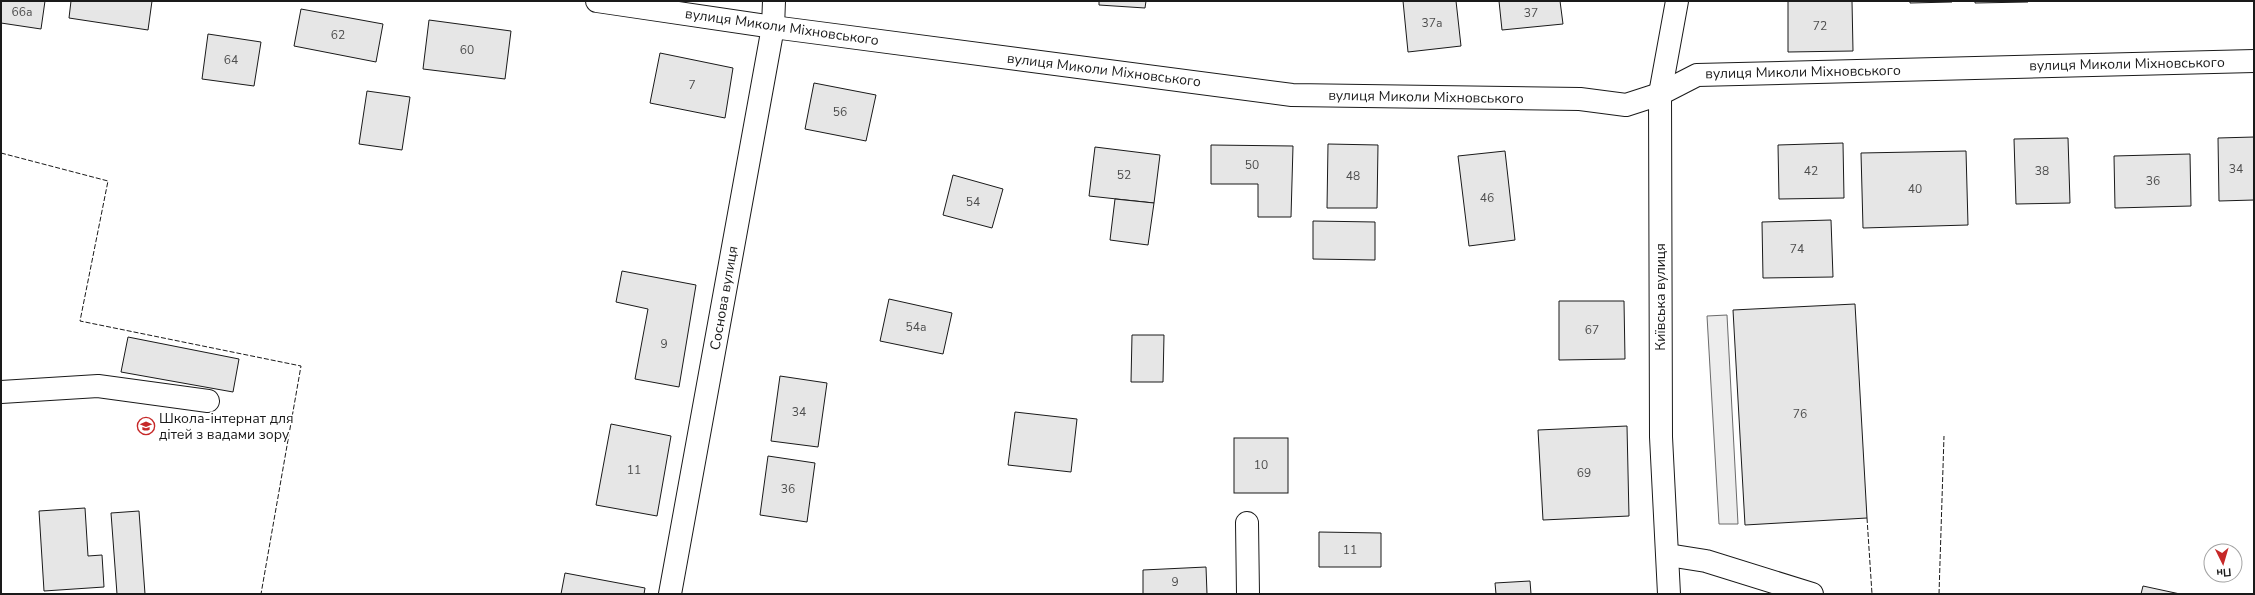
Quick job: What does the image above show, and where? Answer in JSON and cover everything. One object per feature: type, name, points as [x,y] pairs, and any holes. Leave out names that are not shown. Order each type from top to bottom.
[{"type":"street","name":"вулиця Миколи Міхновського","points":[[597,1],[773,27],[1292,95],[1580,99],[1626,105],[1660,94],[1697,75],[2254,60]]},
{"type":"street","name":"Соснова вулиця","points":[[670,594],[773,27],[774,1]]},
{"type":"street","name":"Київська вулиця","points":[[1669,594],[1661,437],[1660,94],[1677,1]]},
{"type":"street","points":[[1,392],[98,386],[208,401]]},
{"type":"street","points":[[1247,523],[1248,594]]},
{"type":"street","points":[[1668,555],[1706,561],[1812,594]]},
{"type":"shaded area","points":[[1727,315],[1738,524],[1719,524],[1707,316]]},
{"type":"building","points":[[1,1],[45,1],[41,29],[1,23]]},
{"type":"building","points":[[71,1],[152,1],[148,30],[69,18]]},
{"type":"building","points":[[1099,1],[1146,1],[1145,8],[1099,5]]},
{"type":"building","points":[[1403,1],[1456,1],[1461,46],[1408,52]]},
{"type":"building","points":[[1499,1],[1560,1],[1563,24],[1502,30]]},
{"type":"building","points":[[1788,1],[1852,1],[1853,51],[1788,52]]},
{"type":"building","points":[[1910,1],[1952,1],[1952,2],[1910,3]]},
{"type":"building","points":[[1975,1],[2028,1],[2028,2],[1975,3]]},
{"type":"building","points":[[301,9],[383,24],[376,62],[294,46]]},
{"type":"building","points":[[429,20],[511,31],[505,79],[423,69]]},
{"type":"building","points":[[208,34],[261,42],[254,86],[202,79]]},
{"type":"building","points":[[660,53],[733,68],[725,118],[650,103]]},
{"type":"building","points":[[814,83],[876,95],[866,141],[805,129]]},
{"type":"building","points":[[367,91],[410,97],[402,150],[359,144]]},
{"type":"building","points":[[2254,137],[2254,200],[2219,201],[2218,138]]},
{"type":"building","points":[[2068,138],[2070,203],[2016,204],[2014,139]]},
{"type":"building","points":[[1843,143],[1844,198],[1779,199],[1778,145]]},
{"type":"building","points":[[1328,144],[1378,145],[1377,208],[1327,208]]},
{"type":"building","points":[[1211,145],[1293,146],[1291,217],[1258,217],[1258,184],[1211,184]]},
{"type":"building","points":[[1095,147],[1160,155],[1154,203],[1089,196]]},
{"type":"building","points":[[1505,151],[1515,240],[1469,246],[1458,156]]},
{"type":"building","points":[[1966,151],[1968,225],[1863,228],[1861,153]]},
{"type":"building","points":[[2190,154],[2191,206],[2115,208],[2114,156]]},
{"type":"building","points":[[953,175],[1003,189],[992,228],[943,215]]},
{"type":"building","points":[[1115,199],[1154,203],[1148,245],[1110,240]]},
{"type":"building","points":[[1831,220],[1833,277],[1763,278],[1762,222]]},
{"type":"building","points":[[1313,221],[1375,222],[1375,260],[1313,259]]},
{"type":"building","points":[[622,271],[696,285],[679,387],[635,379],[648,309],[616,302]]},
{"type":"building","points":[[889,299],[952,313],[943,354],[880,341]]},
{"type":"building","points":[[1559,301],[1624,301],[1625,359],[1559,360]]},
{"type":"building","points":[[1855,304],[1867,518],[1745,525],[1733,310]]},
{"type":"building","points":[[1132,335],[1164,335],[1163,382],[1131,382]]},
{"type":"building","points":[[128,337],[239,359],[233,392],[121,372]]},
{"type":"building","points":[[780,376],[827,383],[818,447],[771,441]]},
{"type":"building","points":[[1015,412],[1077,419],[1071,472],[1008,465]]},
{"type":"building","points":[[611,424],[671,436],[657,516],[596,505]]},
{"type":"building","points":[[1627,426],[1629,516],[1543,520],[1538,430]]},
{"type":"building","points":[[1234,438],[1288,438],[1288,493],[1234,493]]},
{"type":"building","points":[[768,456],[815,463],[807,522],[760,515]]},
{"type":"building","points":[[85,508],[88,556],[102,555],[104,587],[44,591],[39,511]]},
{"type":"building","points":[[139,511],[145,594],[117,594],[111,513]]},
{"type":"building","points":[[1319,532],[1381,533],[1381,567],[1319,567]]},
{"type":"building","points":[[1206,567],[1207,594],[1143,594],[1143,570]]},
{"type":"building","points":[[565,573],[645,588],[644,594],[561,594]]},
{"type":"building","points":[[1530,581],[1531,594],[1496,594],[1495,583]]},
{"type":"building","points":[[2143,586],[2180,594],[2141,594]]},
{"type":"fence","points":[[1,153],[108,181],[80,321],[301,366],[261,594]]},
{"type":"fence","points":[[1939,594],[1944,436]]},
{"type":"fence","points":[[1867,518],[1872,594]]},
{"type":"place","name":"Школа-інтернат для дітей з вадами зору","points":[[146,426]]}]
